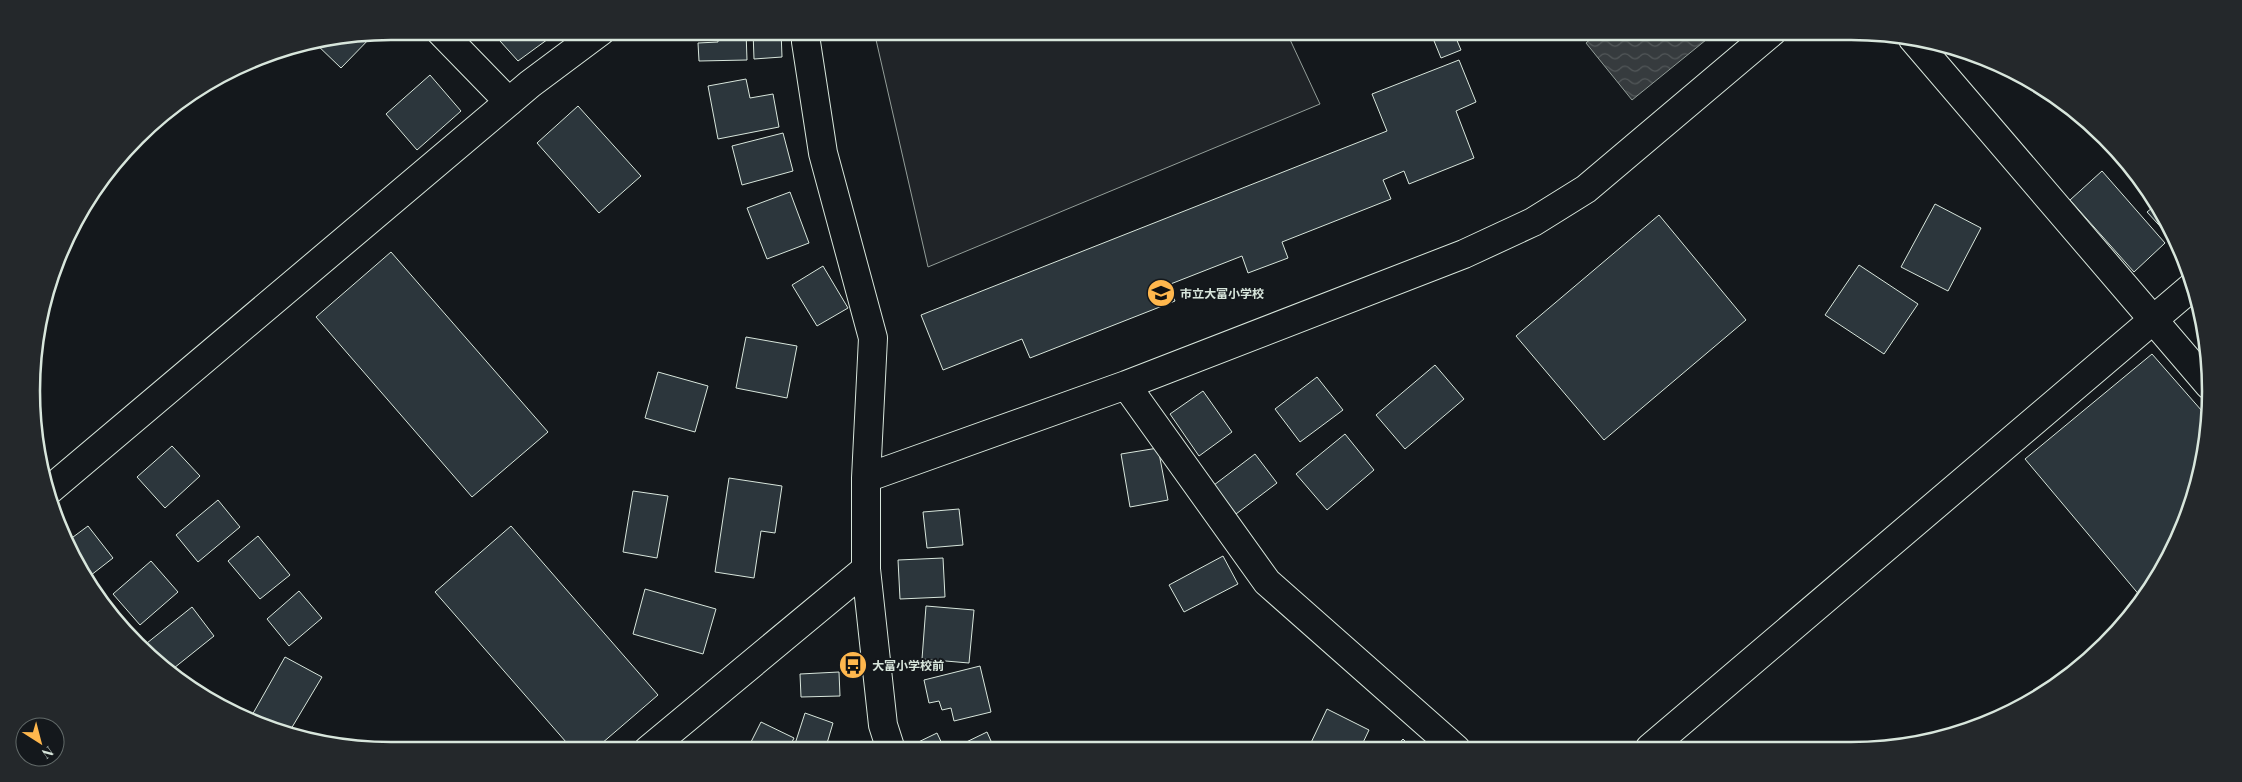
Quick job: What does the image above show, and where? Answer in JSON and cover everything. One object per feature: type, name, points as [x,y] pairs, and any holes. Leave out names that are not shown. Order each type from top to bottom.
[{"type":"street","points":[[449,40],[509,102]]},
{"type":"street","points":[[53,487],[509,102],[589,40]]},
{"type":"street","points":[[806,40],[823,153],[873,338],[866,478],[866,569],[883,726],[888,742]]},
{"type":"street","points":[[866,478],[1126,384],[1464,254],[1533,222],[1586,190],[1762,40]]},
{"type":"street","points":[[1920,47],[2201,376]]},
{"type":"street","points":[[1657,742],[2187,291]]},
{"type":"street","points":[[1126,384],[1267,582],[1449,742]]},
{"type":"street","points":[[658,742],[866,569]]},
{"type":"shaded area","points":[[876,40],[1290,40],[1320,104],[928,267]]},
{"type":"water","points":[[1590,40],[1706,40],[1632,100],[1586,43]]},
{"type":"building","points":[[499,40],[547,40],[518,61]]},
{"type":"building","points":[[718,40],[746,40],[747,60],[699,61],[698,43],[718,42]]},
{"type":"building","points":[[753,40],[781,40],[782,57],[754,59]]},
{"type":"building","points":[[1434,40],[1457,40],[1461,50],[1441,58]]},
{"type":"building","points":[[367,41],[341,68],[320,48]]},
{"type":"building","points":[[1459,60],[1476,102],[1456,111],[1474,158],[1409,184],[1404,171],[1383,180],[1391,199],[1282,242],[1288,258],[1248,273],[1242,256],[1168,285],[1175,301],[1030,358],[1022,339],[943,370],[921,315],[1387,131],[1372,94]]},
{"type":"building","points":[[430,75],[461,111],[417,150],[386,114]]},
{"type":"building","points":[[746,79],[750,98],[773,94],[779,127],[718,139],[708,86]]},
{"type":"building","points":[[578,106],[641,176],[599,213],[537,143]]},
{"type":"building","points":[[783,133],[793,171],[742,185],[732,146]]},
{"type":"building","points":[[2102,171],[2165,243],[2134,272],[2070,200]]},
{"type":"building","points":[[790,192],[809,243],[767,259],[747,208]]},
{"type":"building","points":[[1935,204],[1981,228],[1948,291],[1901,267]]},
{"type":"building","points":[[2151,209],[2162,228],[2147,212]]},
{"type":"building","points":[[1659,215],[1746,320],[1604,440],[1516,336]]},
{"type":"building","points":[[391,252],[548,432],[472,497],[316,317]]},
{"type":"building","points":[[1859,265],[1918,304],[1884,354],[1825,315]]},
{"type":"building","points":[[823,266],[848,308],[817,326],[792,285]]},
{"type":"building","points":[[746,337],[797,346],[787,398],[736,388]]},
{"type":"building","points":[[2152,354],[2201,410],[2195,459],[2183,504],[2166,546],[2138,593],[2025,459]]},
{"type":"building","points":[[1435,365],[1464,399],[1405,449],[1376,415]]},
{"type":"building","points":[[658,372],[708,386],[695,432],[645,418]]},
{"type":"building","points":[[1317,377],[1343,410],[1300,442],[1275,409]]},
{"type":"building","points":[[1203,391],[1232,432],[1199,456],[1170,414]]},
{"type":"building","points":[[1345,434],[1374,470],[1327,510],[1296,474]]},
{"type":"building","points":[[172,446],[200,476],[165,508],[137,477]]},
{"type":"building","points":[[1158,448],[1168,500],[1130,507],[1121,454]]},
{"type":"building","points":[[1255,454],[1277,483],[1236,514],[1214,485]]},
{"type":"building","points":[[729,478],[782,486],[775,533],[761,531],[754,578],[715,572]]},
{"type":"building","points":[[633,491],[668,496],[657,558],[623,552]]},
{"type":"building","points":[[218,500],[240,527],[198,562],[176,535]]},
{"type":"building","points":[[959,509],[963,545],[927,548],[923,512]]},
{"type":"building","points":[[88,526],[113,558],[92,574],[72,538]]},
{"type":"building","points":[[511,526],[658,695],[603,742],[566,742],[435,592]]},
{"type":"building","points":[[258,536],[290,575],[260,599],[228,561]]},
{"type":"building","points":[[1223,556],[1238,584],[1184,612],[1169,585]]},
{"type":"building","points":[[943,558],[945,597],[900,599],[898,560]]},
{"type":"building","points":[[151,561],[178,592],[140,625],[113,594]]},
{"type":"building","points":[[645,589],[716,609],[703,654],[633,634]]},
{"type":"building","points":[[299,591],[322,618],[289,646],[267,619]]},
{"type":"building","points":[[926,606],[974,610],[969,663],[922,659]]},
{"type":"building","points":[[192,607],[214,636],[175,667],[147,643]]},
{"type":"building","points":[[285,657],[322,677],[292,727],[253,713]]},
{"type":"building","points":[[980,666],[991,712],[954,721],[951,708],[942,710],[939,701],[929,703],[924,680]]},
{"type":"building","points":[[839,672],[840,696],[801,697],[800,674]]},
{"type":"building","points":[[1327,709],[1369,730],[1363,742],[1311,742]]},
{"type":"building","points":[[805,713],[833,723],[827,742],[796,742]]},
{"type":"building","points":[[761,722],[794,738],[792,742],[751,742]]},
{"type":"building","points":[[987,732],[991,742],[966,742]]},
{"type":"building","points":[[937,733],[941,742],[918,742]]},
{"type":"place","name":"市立大富小学校","points":[[1161,293]]},
{"type":"place","name":"大富小学校前","points":[[853,665]]}]
